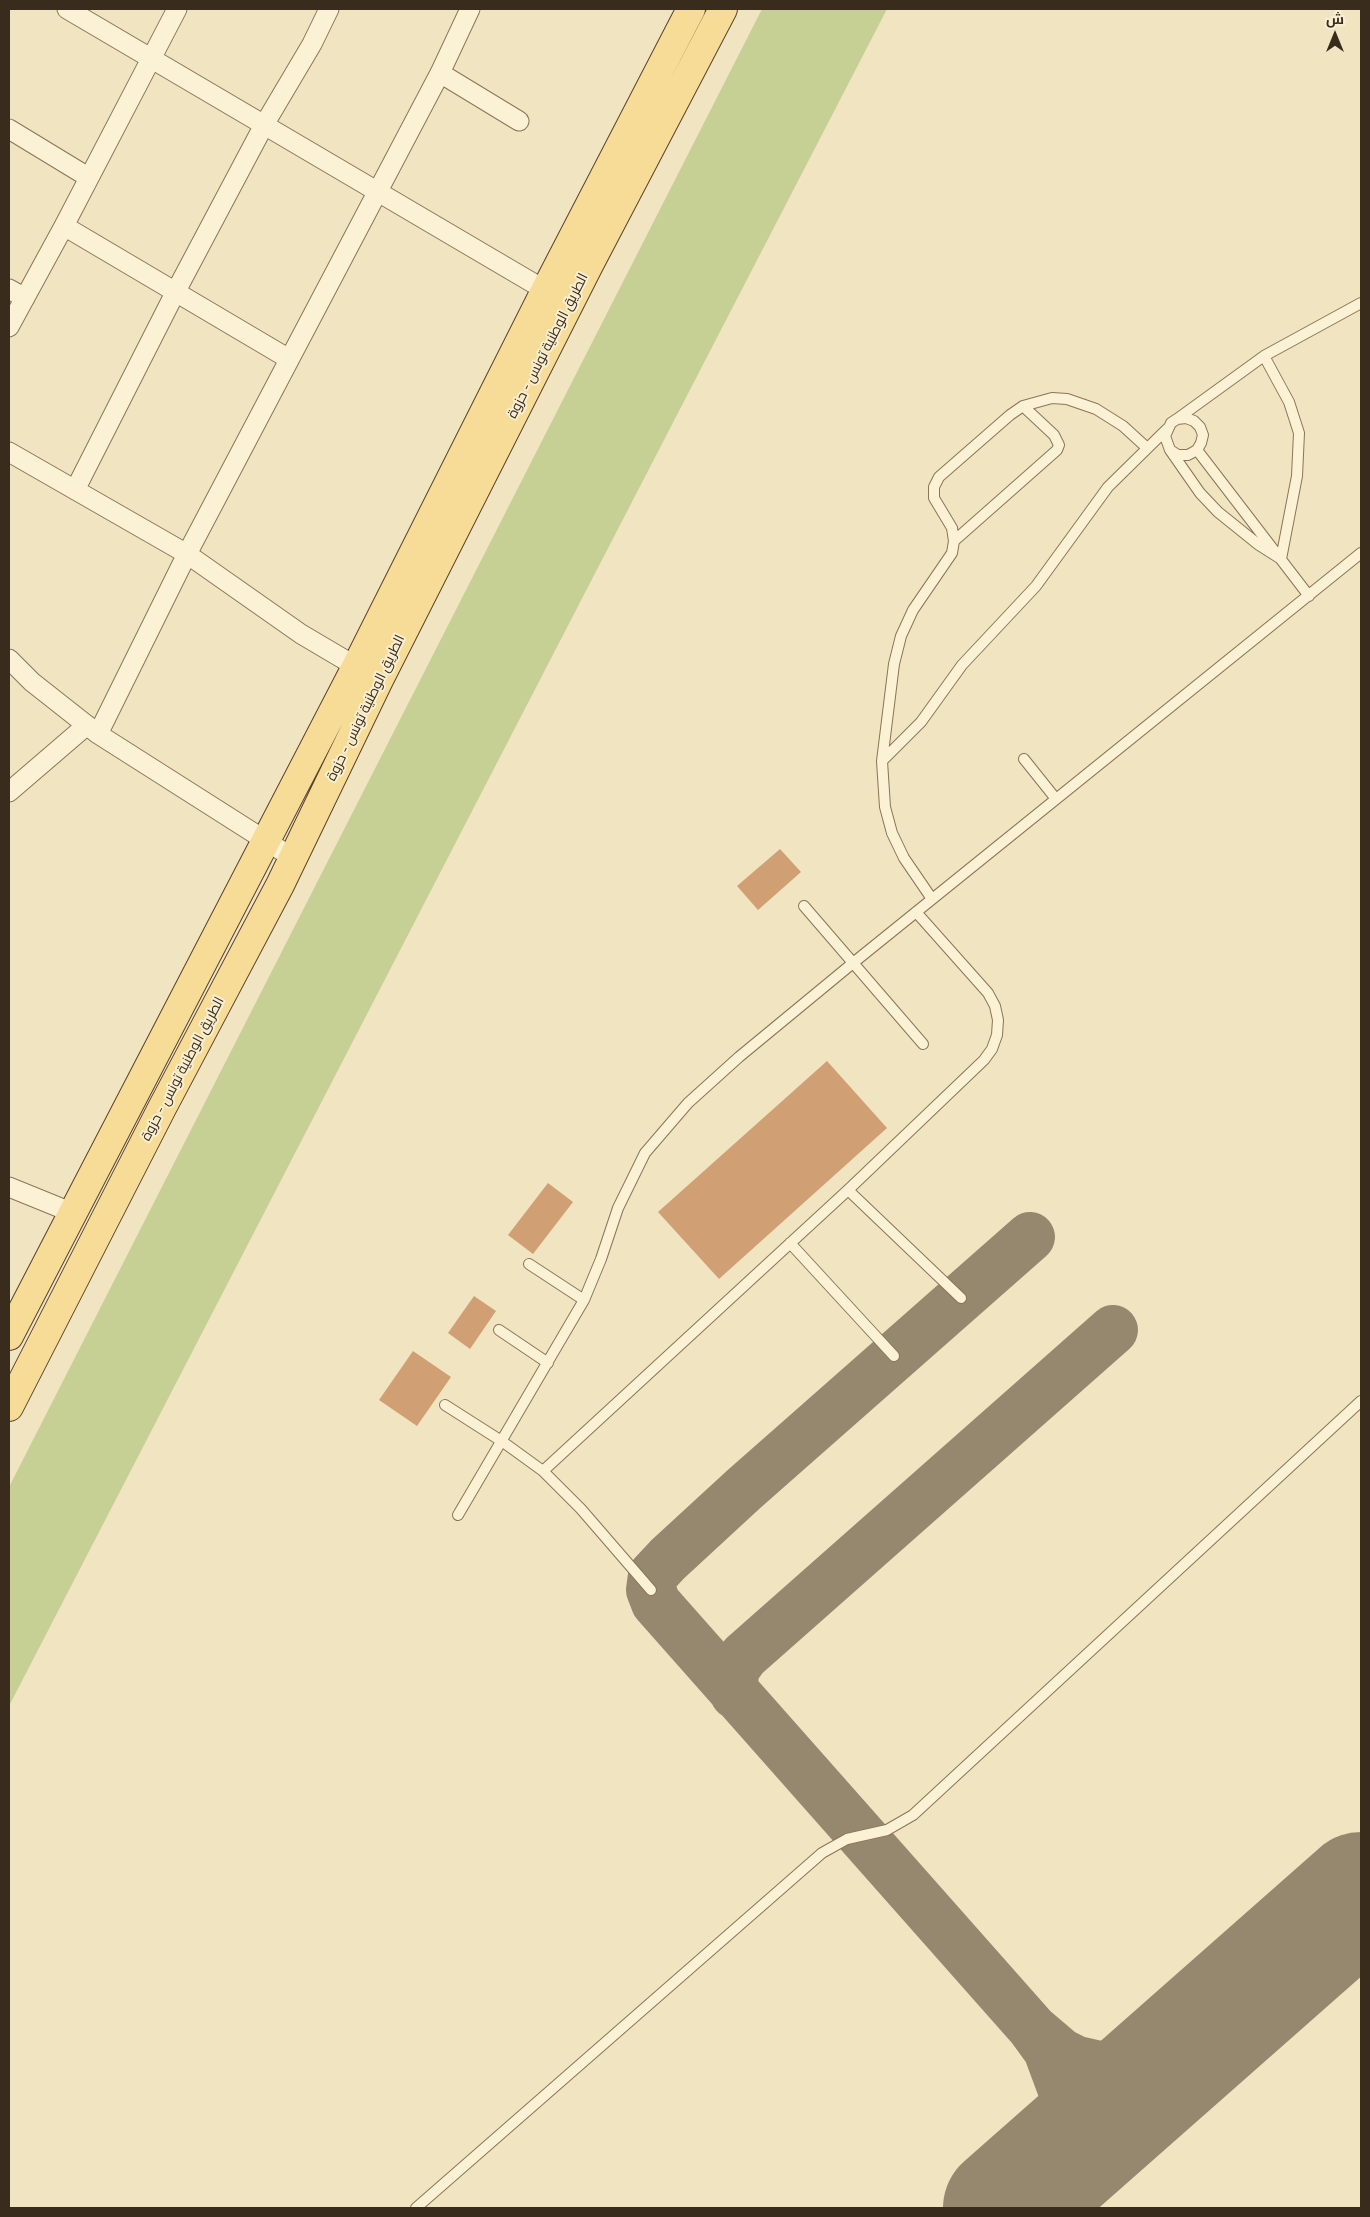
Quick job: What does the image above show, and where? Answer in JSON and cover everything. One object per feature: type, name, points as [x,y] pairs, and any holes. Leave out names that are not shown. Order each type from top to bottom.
[{"type":"main road","name":"الطريق الوطنية تونس - حزوة","points":[[9,1407],[293,858],[368,673],[545,291],[691,9]]},
{"type":"main road","name":"الطريق الوطنية تونس - حزوة","points":[[10,1332],[265,842],[368,673],[570,304],[723,9]]},
{"type":"street","points":[[67,9],[570,304]]},
{"type":"street","points":[[9,327],[17,294],[64,226],[88,176],[153,58],[177,9]]},
{"type":"street","points":[[75,490],[176,291],[264,125],[312,44],[329,9]]},
{"type":"street","points":[[9,792],[92,729],[187,554],[378,192],[440,73],[470,9]]},
{"type":"street","points":[[440,73],[519,121]]},
{"type":"street","points":[[9,129],[88,176]]},
{"type":"street","points":[[64,226],[289,359]]},
{"type":"street","points":[[9,452],[187,554],[301,634],[368,673]]},
{"type":"street","points":[[9,659],[32,682],[92,729],[265,842],[293,858]]},
{"type":"street","points":[[9,1187],[73,1213]]},
{"type":"street","points":[[10,1332],[39,1347]]},
{"type":"lane","points":[[882,761],[921,722],[962,665],[1036,586],[1090,509],[1146,447],[1177,419],[1264,356],[1361,303]]},
{"type":"lane","points":[[1264,356],[1289,402],[1299,434],[1298,476],[1281,560]]},
{"type":"lane","points":[[932,899],[904,858],[892,833],[885,807],[882,761],[892,673],[901,636],[913,610],[952,553],[954,541],[952,528],[934,498],[934,487],[939,477],[1023,406],[1052,398],[1082,404],[1117,421],[1146,447]]},
{"type":"lane","points":[[954,541],[1057,450],[1059,445],[1054,435],[1023,406]]},
{"type":"lane","points":[[1170,450],[1178,455],[1188,455],[1197,450],[1201,444],[1203,435],[1200,427],[1194,421],[1186,418],[1177,419]]},
{"type":"lane","points":[[1167,429],[1165,436],[1170,450],[1200,492],[1218,512],[1259,546],[1281,560]]},
{"type":"lane","points":[[1197,450],[1309,596]]},
{"type":"lane","points":[[458,1515],[503,1442],[584,1300],[631,1180],[645,1153],[664,1129],[712,1079],[1361,553]]},
{"type":"lane","points":[[1024,759],[1056,799]]},
{"type":"lane","points":[[804,906],[923,1044]]},
{"type":"lane","points":[[543,1472],[848,1190],[984,1060],[992,1049],[997,1035],[998,1020],[995,1006],[988,993],[916,912]]},
{"type":"lane","points":[[848,1190],[961,1298]]},
{"type":"lane","points":[[790,1244],[894,1356]]},
{"type":"lane","points":[[529,1264],[584,1300]]},
{"type":"lane","points":[[499,1330],[548,1363]]},
{"type":"lane","points":[[416,2208],[822,1853],[847,1839],[887,1830],[913,1815],[1361,1401]]},
{"type":"lane","points":[[445,1405],[503,1442],[543,1472],[580,1509],[651,1590]]},
{"type":"green space","points":[[762,9],[887,9],[9,1706],[9,1487]]},
{"type":"building","points":[[780,849],[801,872],[758,910],[737,886]]},
{"type":"building","points":[[827,1061],[887,1128],[719,1279],[658,1212]]},
{"type":"building","points":[[548,1183],[573,1202],[533,1254],[508,1235]]},
{"type":"building","points":[[474,1296],[496,1311],[470,1349],[448,1333]]},
{"type":"building","points":[[413,1351],[451,1377],[417,1426],[379,1400]]},
{"type":"taxiway","points":[[1030,1237],[744,1489],[668,1559],[653,1575],[651,1590],[656,1603],[1032,2028],[1048,2050],[1064,2093],[1066,2114],[1059,2137],[1033,2183]]},
{"type":"taxiway","points":[[735,1694],[733,1678],[736,1667],[744,1656],[1113,1330]]},
{"type":"taxiway","points":[[1034,2030],[1061,2053],[1077,2061],[1108,2068],[1144,2065],[1171,2056],[1192,2044]]},
{"type":"runway","points":[[1005,2208],[1361,1894]]}]
